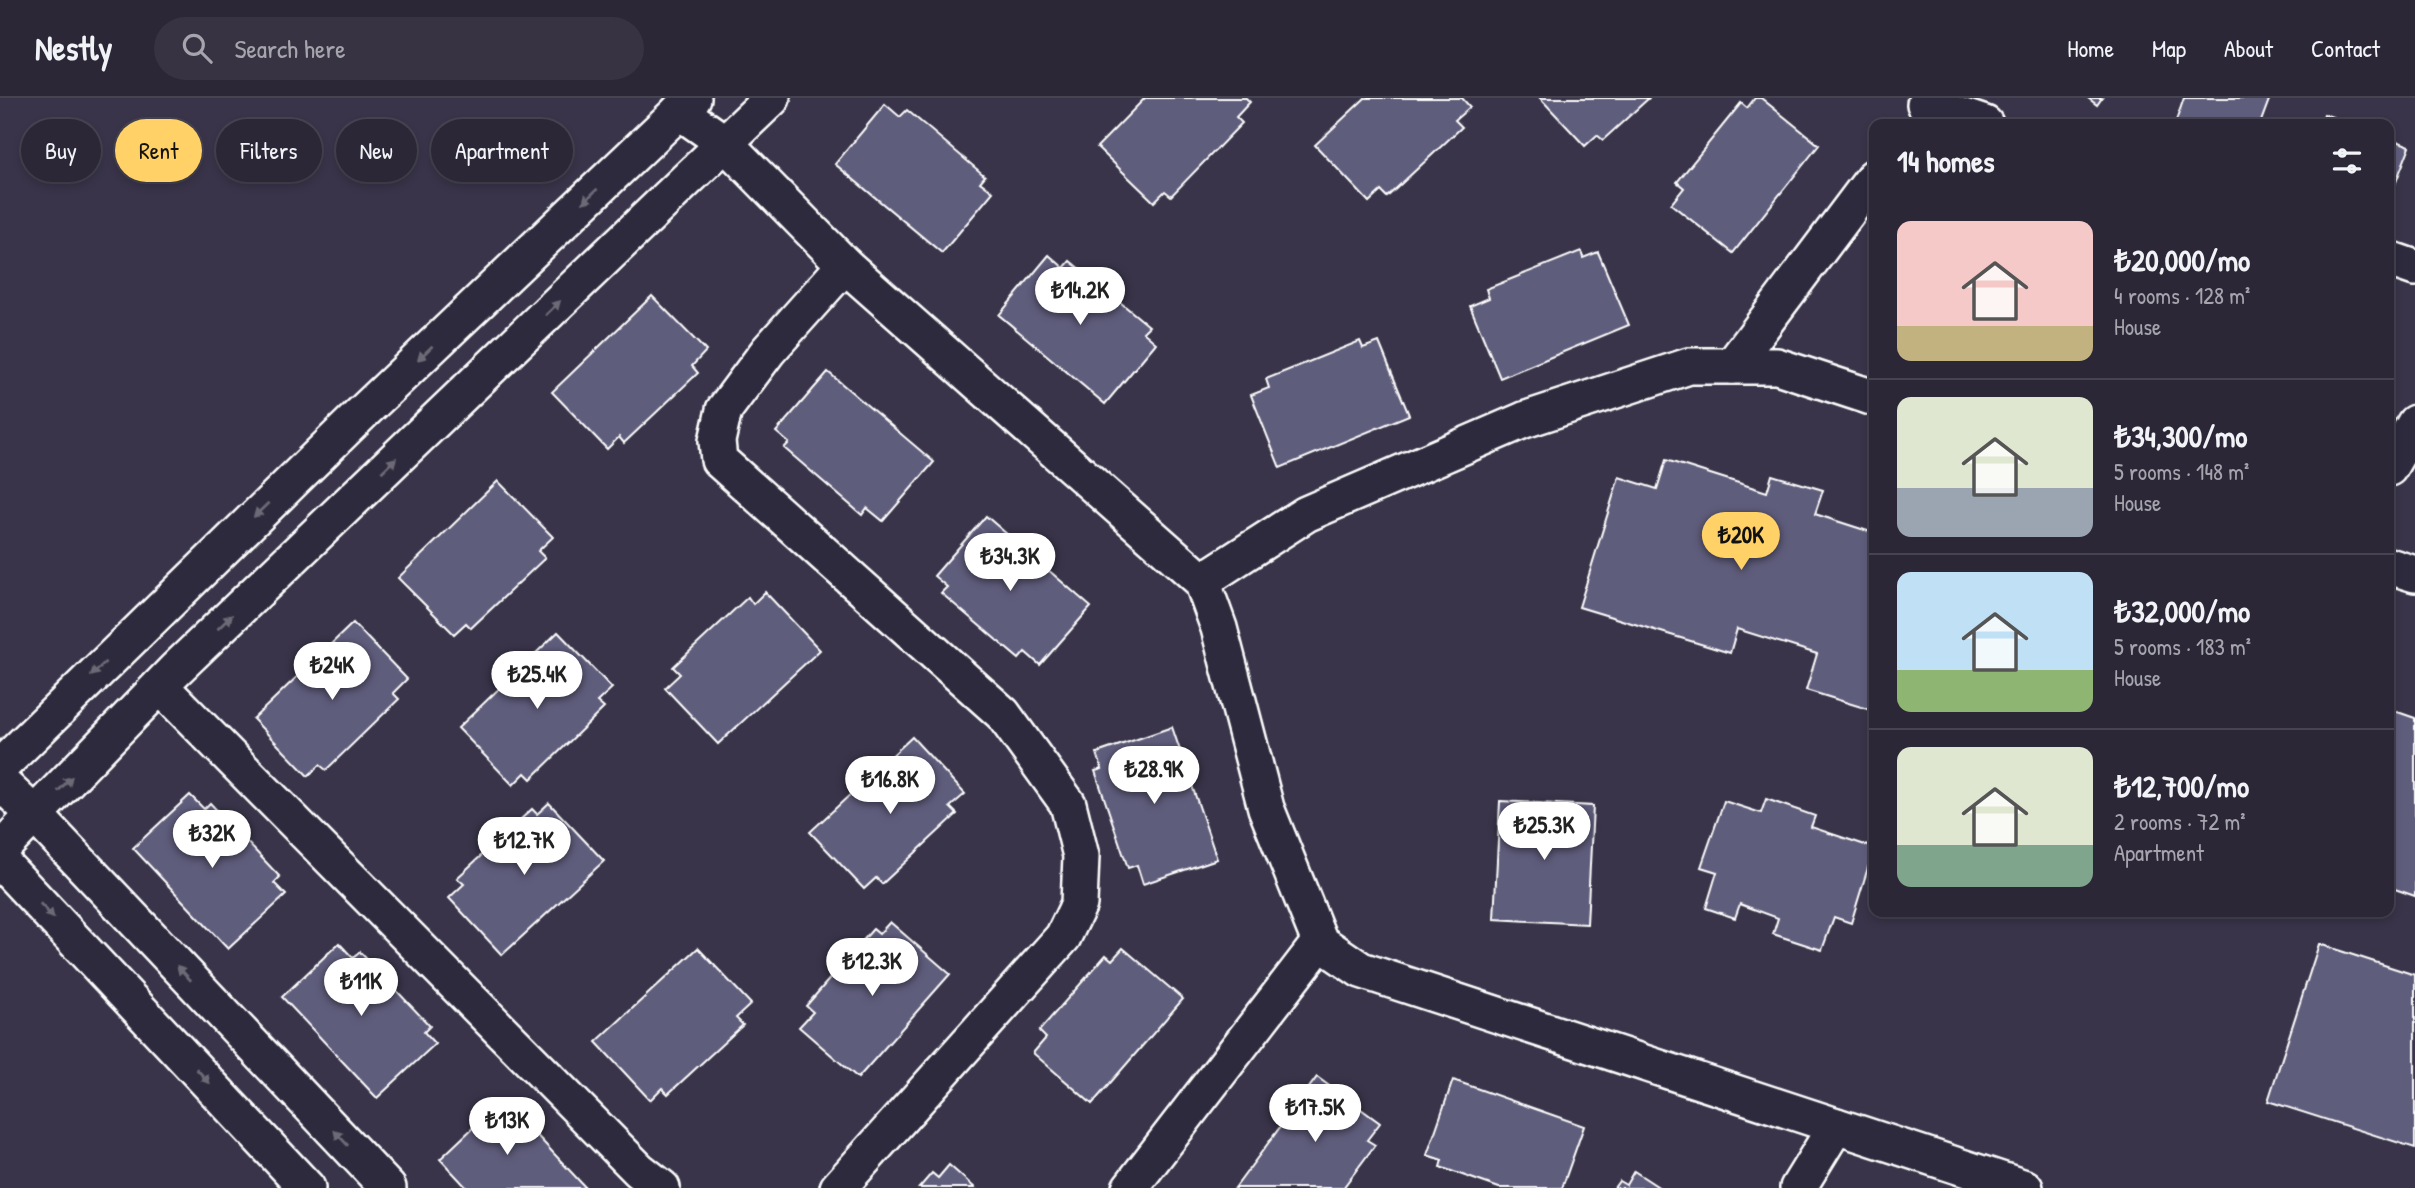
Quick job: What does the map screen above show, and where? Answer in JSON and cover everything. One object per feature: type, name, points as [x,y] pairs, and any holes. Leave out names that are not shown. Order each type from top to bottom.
[{"type":"street","points":[[0,850],[160,686],[772,98]]},
{"type":"street","points":[[0,767],[341,433],[686,105],[845,265],[1202,581],[1219,628],[1266,808],[1320,942],[1361,970],[2025,1188]]},
{"type":"street","points":[[1922,109],[1964,119]]},
{"type":"street","points":[[1732,366],[1869,184]]},
{"type":"street","points":[[2394,262],[2415,268]]},
{"type":"street","points":[[838,1188],[1063,937],[1079,904],[1081,856],[1068,804],[1003,714],[719,460],[717,441],[724,410],[768,351],[845,265]]},
{"type":"street","points":[[1202,581],[1306,514],[1524,420],[1689,366],[1777,366],[1869,396]]},
{"type":"street","points":[[2394,459],[2415,423]]},
{"type":"street","points":[[2394,568],[2415,574]]},
{"type":"street","points":[[160,686],[639,1170],[662,1188]]},
{"type":"street","points":[[0,782],[35,815],[388,1188]]},
{"type":"street","points":[[0,861],[307,1188]]},
{"type":"street","points":[[1129,1188],[1320,942]]},
{"type":"street","points":[[1798,1188],[1836,1126]]},
{"type":"building","points":[[1145,98],[1246,98],[1250,102],[1236,117],[1242,123],[1171,196],[1165,191],[1154,202],[1097,147]]},
{"type":"building","points":[[1365,98],[1462,98],[1470,107],[1455,120],[1462,127],[1387,197],[1381,191],[1369,202],[1315,145]]},
{"type":"building","points":[[1540,98],[1649,98],[1603,140],[1597,135],[1585,146]]},
{"type":"building","points":[[1755,98],[1761,98],[1819,145],[1733,253],[1671,204],[1684,188],[1677,182],[1741,103],[1747,108]]},
{"type":"building","points":[[2088,98],[2102,98],[2097,105]]},
{"type":"building","points":[[2184,98],[2269,100],[2262,119],[2177,119]]},
{"type":"building","points":[[885,104],[900,117],[907,110],[985,176],[980,182],[993,192],[942,253],[835,164]]},
{"type":"building","points":[[2324,114],[2338,119],[2322,119]]},
{"type":"building","points":[[2394,140],[2410,146],[2394,187]]},
{"type":"building","points":[[1581,251],[1583,258],[1598,252],[1629,325],[1500,378],[1470,306],[1489,298],[1486,289]]},
{"type":"building","points":[[1049,255],[1064,268],[1070,261],[1149,326],[1143,332],[1156,343],[1105,404],[999,315]]},
{"type":"building","points":[[652,296],[706,351],[692,366],[698,373],[624,443],[619,437],[607,449],[552,392]]},
{"type":"building","points":[[1360,341],[1363,348],[1379,342],[1409,415],[1280,468],[1251,395],[1269,388],[1266,379]]},
{"type":"building","points":[[828,372],[934,462],[883,521],[867,508],[862,515],[784,448],[789,443],[776,432]]},
{"type":"building","points":[[1666,460],[1767,492],[1772,475],[1823,490],[1815,514],[1869,531],[1869,709],[1806,690],[1817,654],[1737,629],[1730,653],[1579,607],[1619,477],[1657,489]]},
{"type":"building","points":[[498,481],[553,537],[538,551],[545,558],[471,628],[466,623],[454,634],[398,578]]},
{"type":"building","points":[[986,516],[1091,607],[1040,665],[1025,652],[1019,659],[941,593],[947,587],[934,576]]},
{"type":"building","points":[[765,592],[820,650],[718,744],[665,688],[680,674],[673,667],[748,597],[753,604]]},
{"type":"building","points":[[353,623],[407,679],[393,693],[399,699],[326,770],[320,765],[308,776],[253,719]]},
{"type":"building","points":[[558,632],[612,688],[597,702],[604,708],[531,779],[525,773],[513,785],[458,728]]},
{"type":"building","points":[[2394,711],[2415,718],[2415,896],[2394,889]]},
{"type":"building","points":[[1172,727],[1217,859],[1143,884],[1137,865],[1128,868],[1095,771],[1102,769],[1097,753]]},
{"type":"building","points":[[912,737],[965,794],[950,807],[957,814],[882,884],[876,878],[864,889],[810,832]]},
{"type":"building","points":[[190,795],[204,809],[210,803],[280,877],[274,883],[286,895],[228,949],[133,848]]},
{"type":"building","points":[[1766,799],[1815,816],[1811,827],[1869,846],[1869,864],[1851,923],[1834,917],[1822,950],[1773,934],[1778,918],[1740,904],[1735,918],[1706,908],[1717,872],[1701,867],[1724,801],[1761,813]]},
{"type":"building","points":[[1500,801],[1593,806],[1587,924],[1494,919]]},
{"type":"building","points":[[549,803],[604,861],[502,955],[449,898],[464,884],[457,878],[532,809],[537,814]]},
{"type":"building","points":[[890,922],[950,974],[858,1078],[799,1027],[813,1012],[806,1006],[873,929],[879,934]]},
{"type":"building","points":[[339,943],[353,958],[360,952],[430,1026],[424,1032],[435,1044],[377,1098],[282,997]]},
{"type":"building","points":[[2319,944],[2415,975],[2415,1148],[2268,1101]]},
{"type":"building","points":[[698,948],[751,1004],[736,1018],[743,1025],[668,1094],[662,1088],[650,1100],[596,1042]]},
{"type":"building","points":[[1123,948],[1183,999],[1092,1104],[1033,1053],[1046,1038],[1039,1031],[1106,955],[1112,960]]},
{"type":"building","points":[[1317,1077],[1380,1123],[1367,1140],[1375,1145],[1343,1188],[1235,1188]]},
{"type":"building","points":[[1453,1080],[1584,1126],[1562,1188],[1499,1188],[1440,1167],[1442,1160],[1427,1155]]},
{"type":"building","points":[[496,1106],[510,1121],[517,1114],[586,1188],[467,1188],[440,1159]]},
{"type":"building","points":[[949,1165],[975,1188],[919,1188],[932,1173],[938,1178]]},
{"type":"building","points":[[1634,1171],[1660,1188],[1614,1188],[1619,1181],[1626,1185]]}]
